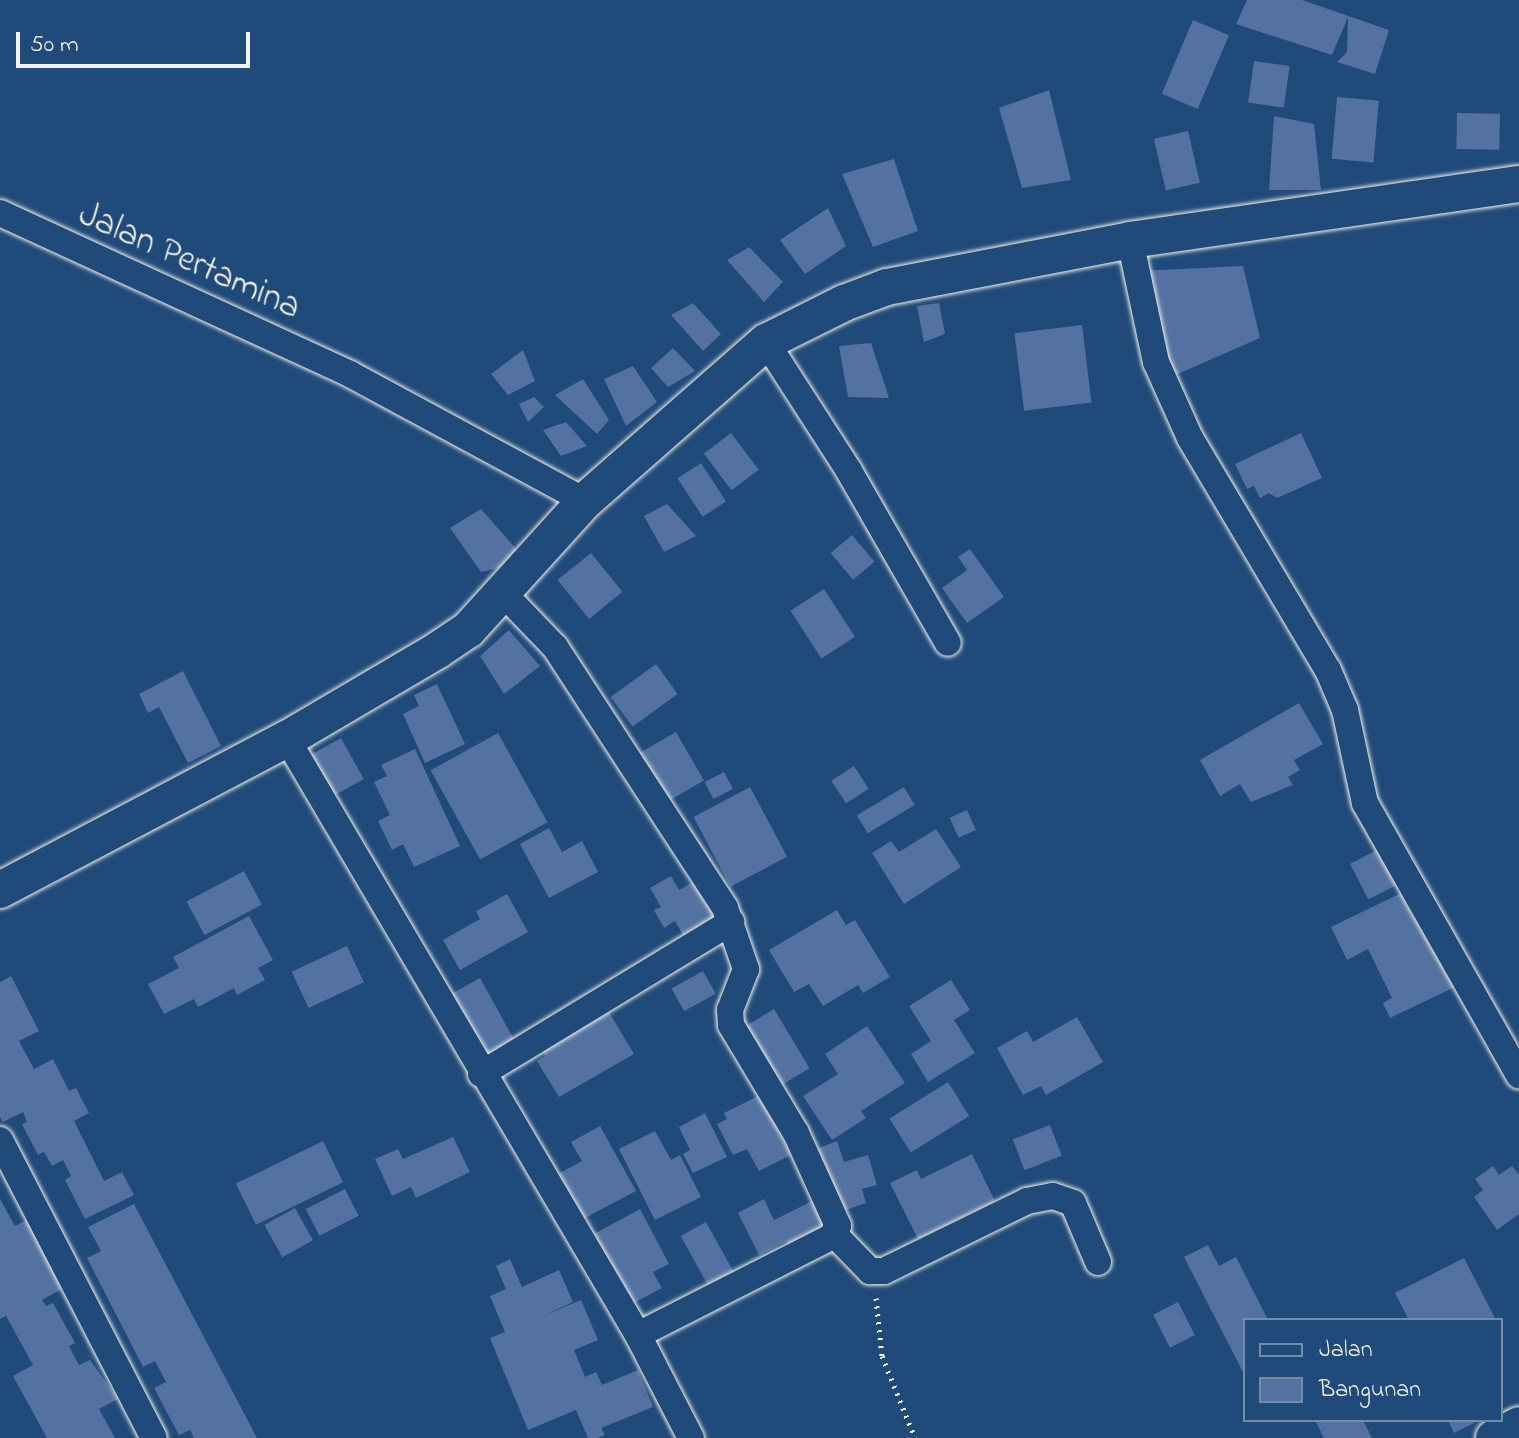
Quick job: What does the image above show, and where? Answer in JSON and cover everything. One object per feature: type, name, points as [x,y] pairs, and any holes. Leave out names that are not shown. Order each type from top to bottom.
[{"type":"street","points":[[0,890],[287,739],[468,630],[585,501],[766,342],[887,287],[1130,240],[1519,184]]},
{"type":"street","name":"Jalan Pertamina","points":[[0,213],[350,374],[585,501]]},
{"type":"street","points":[[1130,240],[1156,362],[1190,438],[1328,670],[1345,710],[1365,803],[1519,1075]]},
{"type":"street","points":[[766,342],[849,471],[948,643]]},
{"type":"street","points":[[503,593],[555,647],[731,922],[746,969],[730,1010],[731,1025],[796,1133],[838,1226],[834,1234],[638,1335]]},
{"type":"street","points":[[287,739],[481,1074],[638,1335],[691,1438]]},
{"type":"street","points":[[481,1074],[731,922]]},
{"type":"street","points":[[0,1140],[154,1438]]},
{"type":"street","points":[[834,1234],[873,1272],[1027,1201],[1053,1196],[1073,1203],[1098,1262]]},
{"type":"street","points":[[1494,1438],[1519,1425]]},
{"type":"path","points":[[873,1272],[882,1356],[915,1438]]},
{"type":"building","points":[[1247,0],[1302,0],[1389,30],[1375,74],[1337,62],[1347,52],[1348,17],[1332,55],[1236,24]]},
{"type":"building","points":[[1193,20],[1229,35],[1198,109],[1162,94]]},
{"type":"building","points":[[1254,61],[1290,66],[1284,108],[1248,103]]},
{"type":"building","points":[[1049,90],[1071,180],[1022,188],[999,108]]},
{"type":"building","points":[[1337,97],[1379,101],[1373,162],[1332,159]]},
{"type":"building","points":[[1457,113],[1500,114],[1499,150],[1456,149]]},
{"type":"building","points":[[1274,116],[1314,124],[1321,190],[1269,190]]},
{"type":"building","points":[[1188,131],[1200,183],[1166,191],[1154,139]]},
{"type":"building","points":[[894,159],[918,231],[873,247],[842,174]]},
{"type":"building","points":[[828,208],[846,246],[805,274],[780,240]]},
{"type":"building","points":[[749,247],[783,282],[764,302],[727,260]]},
{"type":"building","points":[[1243,266],[1260,338],[1173,376],[1139,271]]},
{"type":"building","points":[[693,303],[721,334],[703,351],[671,315]]},
{"type":"building","points":[[939,303],[945,334],[924,342],[917,306]]},
{"type":"building","points":[[1082,325],[1092,402],[1024,411],[1015,333]]},
{"type":"building","points":[[871,343],[889,398],[848,397],[839,346]]},
{"type":"building","points":[[673,348],[695,371],[668,387],[651,368]]},
{"type":"building","points":[[523,350],[535,381],[508,395],[491,374]]},
{"type":"building","points":[[633,366],[657,402],[626,426],[604,379]]},
{"type":"building","points":[[583,379],[609,420],[597,434],[555,395]]},
{"type":"building","points":[[534,397],[544,407],[528,422],[519,404]]},
{"type":"building","points":[[566,422],[587,446],[561,456],[543,430]]},
{"type":"building","points":[[731,433],[759,470],[732,490],[704,453]]},
{"type":"building","points":[[1301,433],[1322,478],[1277,498],[1269,493],[1260,498],[1254,486],[1247,489],[1235,464]]},
{"type":"building","points":[[701,463],[726,502],[703,517],[678,478]]},
{"type":"building","points":[[667,504],[696,536],[664,552],[644,516]]},
{"type":"building","points":[[481,509],[518,551],[499,568],[481,572],[450,528]]},
{"type":"building","points":[[852,535],[874,562],[853,580],[831,553]]},
{"type":"building","points":[[970,549],[1004,597],[967,623],[942,588],[967,570],[958,557]]},
{"type":"building","points":[[591,553],[622,592],[589,619],[558,580]]},
{"type":"building","points":[[824,589],[855,637],[821,659],[790,611]]},
{"type":"building","points":[[509,630],[540,666],[504,694],[480,656]]},
{"type":"building","points":[[656,664],[678,694],[632,727],[611,697]]},
{"type":"building","points":[[183,671],[221,746],[188,763],[159,707],[148,713],[139,694]]},
{"type":"building","points":[[437,684],[465,744],[425,763],[403,714],[419,706],[414,695]]},
{"type":"building","points":[[1299,703],[1323,744],[1294,760],[1300,770],[1288,777],[1293,785],[1251,802],[1240,784],[1220,796],[1200,760]]},
{"type":"building","points":[[676,732],[704,780],[663,804],[635,756]]},
{"type":"building","points":[[498,733],[547,822],[480,860],[431,770]]},
{"type":"building","points":[[341,738],[364,779],[331,797],[309,756]]},
{"type":"building","points":[[415,749],[460,846],[414,867],[403,844],[392,850],[378,821],[390,815],[374,782],[387,776],[381,765]]},
{"type":"building","points":[[854,766],[869,789],[846,803],[831,781]]},
{"type":"building","points":[[724,772],[733,789],[713,799],[705,782]]},
{"type":"building","points":[[750,787],[787,857],[731,887],[693,817]]},
{"type":"building","points":[[904,787],[915,805],[868,833],[857,815]]},
{"type":"building","points":[[967,810],[976,830],[959,838],[950,818]]},
{"type":"building","points":[[549,828],[562,852],[582,841],[598,872],[549,898],[520,844]]},
{"type":"building","points":[[936,829],[961,867],[904,904],[872,853],[891,841],[899,852]]},
{"type":"building","points":[[1383,847],[1401,883],[1368,899],[1350,864]]},
{"type":"building","points":[[244,871],[262,905],[204,935],[187,902]]},
{"type":"building","points":[[671,876],[679,890],[695,881],[718,922],[686,940],[675,921],[664,928],[654,910],[661,907],[650,888]]},
{"type":"building","points":[[1401,893],[1414,919],[1420,916],[1455,987],[1390,1018],[1383,1003],[1392,998],[1368,949],[1347,960],[1331,927]]},
{"type":"building","points":[[507,894],[528,932],[460,970],[443,940],[480,919],[476,911]]},
{"type":"building","points":[[837,910],[846,925],[855,920],[890,977],[863,993],[858,985],[823,1006],[809,984],[794,992],[769,950]]},
{"type":"building","points":[[249,916],[273,960],[258,968],[265,980],[237,995],[234,988],[198,1007],[194,999],[164,1014],[148,984],[179,968],[173,957]]},
{"type":"building","points":[[347,946],[364,982],[309,1008],[292,972]]},
{"type":"building","points":[[703,971],[716,994],[684,1011],[672,988]]},
{"type":"building","points":[[11,976],[39,1031],[19,1041],[34,1069],[53,1059],[69,1091],[76,1088],[89,1113],[74,1121],[104,1181],[122,1172],[134,1195],[85,1219],[65,1180],[71,1176],[63,1160],[52,1166],[44,1152],[38,1155],[22,1124],[27,1122],[23,1112],[3,1122],[0,1117],[0,982]]},
{"type":"building","points":[[480,978],[516,1044],[486,1061],[449,995]]},
{"type":"building","points":[[951,980],[970,1010],[954,1020],[975,1053],[928,1082],[911,1054],[931,1041],[909,1006]]},
{"type":"building","points":[[606,1007],[634,1054],[559,1097],[537,1061],[545,1056],[539,1046]]},
{"type":"building","points":[[774,1009],[810,1068],[778,1087],[742,1028]]},
{"type":"building","points":[[1077,1017],[1103,1062],[1046,1095],[1041,1086],[1023,1095],[997,1048],[1027,1031],[1033,1042]]},
{"type":"building","points":[[867,1026],[905,1083],[861,1111],[866,1118],[832,1140],[803,1096],[838,1074],[825,1054]]},
{"type":"building","points":[[948,1082],[969,1116],[911,1152],[889,1119]]},
{"type":"building","points":[[760,1095],[791,1155],[759,1171],[747,1149],[733,1155],[717,1124],[727,1119],[724,1113]]},
{"type":"building","points":[[705,1113],[727,1157],[693,1173],[683,1154],[690,1150],[679,1127]]},
{"type":"building","points":[[1050,1125],[1062,1156],[1024,1170],[1013,1139]]},
{"type":"building","points":[[600,1126],[636,1191],[583,1219],[558,1174],[582,1161],[571,1142]]},
{"type":"building","points":[[655,1131],[671,1160],[680,1155],[701,1197],[655,1220],[619,1149]]},
{"type":"building","points":[[453,1137],[470,1172],[416,1198],[411,1187],[392,1196],[375,1159],[398,1149],[403,1159]]},
{"type":"building","points":[[323,1141],[343,1182],[256,1225],[236,1184]]},
{"type":"building","points":[[837,1141],[844,1162],[868,1155],[877,1185],[862,1189],[866,1203],[837,1213],[816,1149]]},
{"type":"building","points":[[972,1154],[995,1201],[918,1239],[890,1183],[917,1170],[921,1179]]},
{"type":"building","points":[[1493,1166],[1499,1175],[1512,1166],[1519,1175],[1519,1214],[1497,1230],[1474,1197],[1483,1190],[1475,1179]]},
{"type":"building","points":[[345,1189],[359,1216],[319,1236],[306,1209]]},
{"type":"building","points":[[0,1199],[15,1226],[28,1219],[65,1287],[42,1300],[46,1306],[53,1303],[75,1343],[69,1346],[79,1365],[90,1360],[118,1399],[99,1409],[115,1438],[47,1438],[13,1376],[33,1365],[6,1316],[0,1319]]},
{"type":"building","points":[[764,1199],[774,1220],[814,1200],[829,1229],[790,1249],[786,1241],[759,1255],[738,1213]]},
{"type":"building","points":[[134,1204],[257,1438],[194,1438],[190,1430],[179,1435],[154,1388],[166,1382],[155,1361],[143,1367],[87,1258],[101,1251],[88,1227]]},
{"type":"building","points":[[295,1208],[313,1240],[282,1257],[264,1225]]},
{"type":"building","points":[[640,1209],[669,1264],[653,1272],[662,1288],[632,1304],[594,1234]]},
{"type":"building","points":[[706,1222],[738,1279],[712,1293],[681,1236]]},
{"type":"building","points":[[1208,1245],[1219,1266],[1236,1257],[1267,1318],[1243,1318],[1243,1372],[1184,1257]]},
{"type":"building","points":[[1464,1258],[1495,1318],[1408,1318],[1395,1293]]},
{"type":"building","points":[[510,1259],[522,1287],[559,1270],[573,1302],[545,1315],[581,1300],[598,1340],[574,1350],[585,1377],[596,1372],[602,1385],[638,1370],[653,1407],[601,1428],[605,1435],[597,1438],[588,1438],[576,1410],[528,1430],[490,1338],[505,1332],[490,1296],[506,1289],[496,1266]]},
{"type":"building","points":[[1178,1302],[1195,1335],[1170,1348],[1153,1315]]},
{"type":"building","points":[[1316,1422],[1364,1422],[1372,1438],[1324,1438]]},
{"type":"building","points":[[1449,1422],[1476,1422],[1454,1433]]}]
